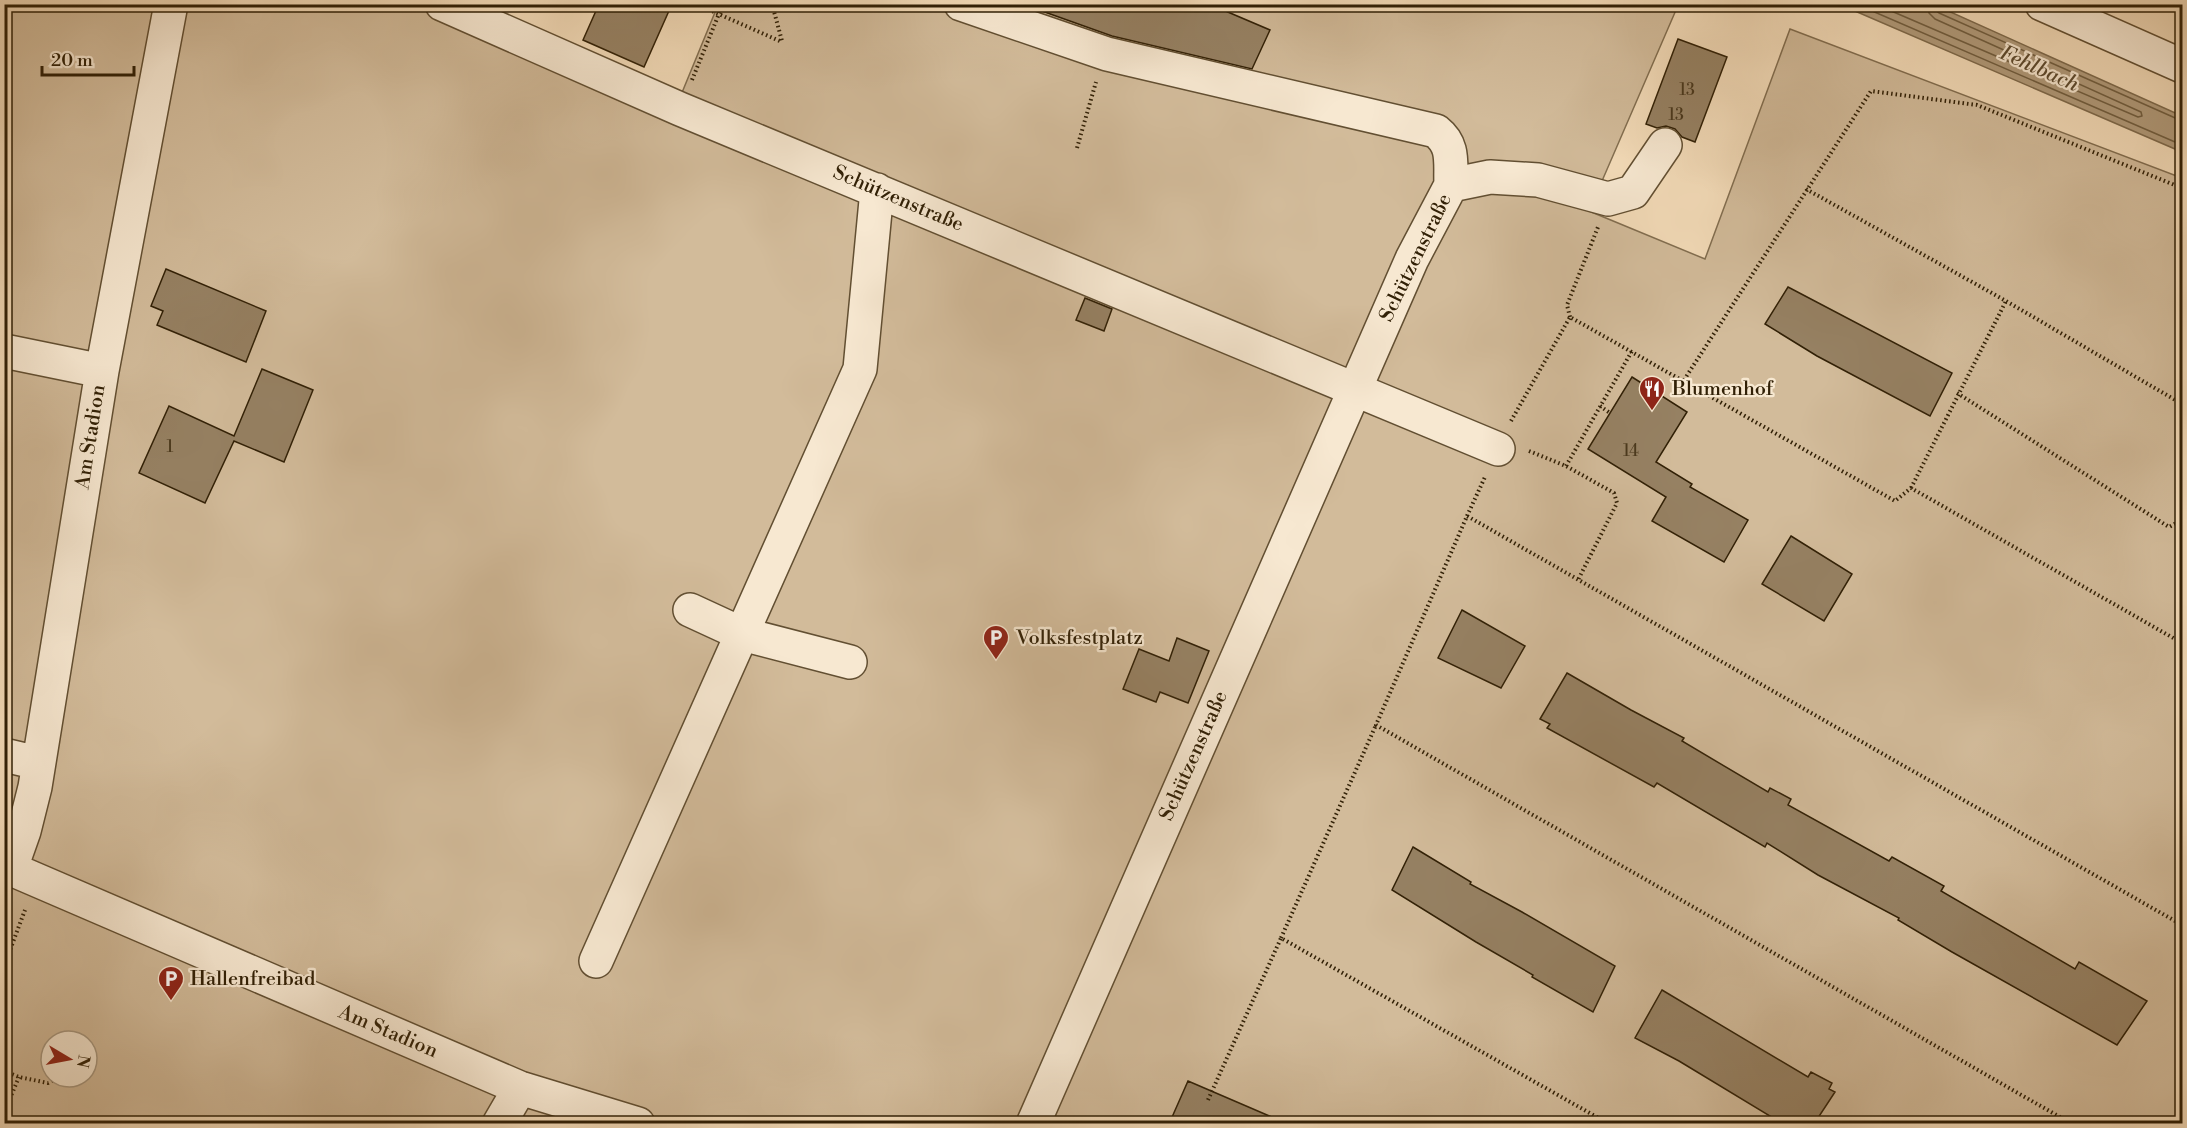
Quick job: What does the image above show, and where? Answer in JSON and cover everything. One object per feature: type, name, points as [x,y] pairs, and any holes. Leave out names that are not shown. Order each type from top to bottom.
[{"type":"street","name":"Am Stadion","points":[[171,4],[102,371],[38,763],[14,870],[520,1088],[638,1124]]},
{"type":"street","name":"Schützenstraße","points":[[442,4],[680,109],[1357,389]]},
{"type":"street","points":[[961,4],[1107,54],[1436,131],[1446,139],[1449,149],[1451,185]]},
{"type":"street","points":[[2042,4],[2182,66]]},
{"type":"street","points":[[1608,199],[1633,192],[1665,145]]},
{"type":"street","name":"Schützenstraße","points":[[1033,1124],[1412,259],[1451,185],[1490,177],[1538,180],[1608,199]]},
{"type":"street","points":[[596,961],[860,369],[877,190]]},
{"type":"street","points":[[4,351],[102,371]]},
{"type":"street","points":[[1357,389],[1499,444]]},
{"type":"street","points":[[690,610],[742,634],[850,662]]},
{"type":"street","points":[[4,755],[38,763]]},
{"type":"street","points":[[500,1124],[520,1088]]},
{"type":"path","points":[[696,4],[782,42],[772,4]]},
{"type":"path","points":[[680,109],[723,4]]},
{"type":"path","points":[[1684,380],[1871,91],[1977,105],[2182,188]]},
{"type":"path","points":[[1077,147],[1092,96]]},
{"type":"path","points":[[1806,189],[2006,301],[2182,404]]},
{"type":"path","points":[[1208,1100],[1499,444],[1570,317],[1567,305],[1608,199]]},
{"type":"path","points":[[1570,317],[1895,501],[1911,488],[1957,393],[2006,301]]},
{"type":"path","points":[[1566,466],[1632,351]]},
{"type":"path","points":[[1957,393],[2169,527],[2182,520]]},
{"type":"path","points":[[1600,406],[1610,413]]},
{"type":"path","points":[[1499,444],[1566,466],[1614,493],[1617,503],[1578,580]]},
{"type":"path","points":[[1911,488],[2182,644]]},
{"type":"path","points":[[1467,516],[2182,925]]},
{"type":"path","points":[[1376,725],[2072,1124]]},
{"type":"path","points":[[4,966],[14,870]]},
{"type":"path","points":[[1281,938],[1609,1124]]},
{"type":"path","points":[[4,1071],[39,1081]]},
{"type":"path","points":[[4,1105],[8,1103],[19,1077]]},
{"type":"shaded area","points":[[5,5],[474,5],[681,95],[718,5],[1663,5],[1676,10],[1589,211],[1705,259],[1790,29],[2182,178],[2182,1123],[1057,1124],[1054,1120],[1054,1112],[1122,962],[1409,293],[1423,247],[1452,202],[1469,186],[1439,192],[1048,1120],[1050,1123],[5,1124]]},
{"type":"water","name":"Fehlbach","points":[[1841,5],[1935,5],[2182,116],[2182,152]]},
{"type":"building","points":[[599,4],[672,4],[644,67],[583,40]]},
{"type":"building","points":[[1209,4],[1270,30],[1252,69],[1112,36],[1025,5]]},
{"type":"building","points":[[1678,39],[1727,57],[1695,142],[1682,137],[1675,129],[1666,126],[1657,128],[1646,124]]},
{"type":"building","points":[[166,269],[266,311],[246,362],[157,325],[163,311],[151,306]]},
{"type":"building","points":[[1788,287],[1952,373],[1930,416],[1817,356],[1765,324]]},
{"type":"building","points":[[1085,298],[1112,309],[1104,331],[1076,320]]},
{"type":"building","points":[[262,369],[313,390],[284,462],[234,441],[205,503],[139,473],[169,406],[234,436]]},
{"type":"building","points":[[1632,377],[1687,412],[1656,462],[1692,484],[1690,487],[1748,520],[1724,562],[1652,521],[1666,497],[1588,449]]},
{"type":"building","points":[[1791,536],[1852,574],[1824,621],[1762,584]]},
{"type":"building","points":[[1462,610],[1525,646],[1501,688],[1438,658]]},
{"type":"building","points":[[1177,638],[1209,651],[1188,703],[1160,692],[1156,702],[1123,689],[1139,649],[1169,661]]},
{"type":"building","points":[[1567,673],[1684,738],[1682,741],[1768,792],[1770,788],[1791,799],[1788,805],[1889,861],[1892,857],[1944,886],[1941,891],[2075,969],[2079,962],[2147,1001],[2117,1045],[1952,952],[1898,920],[1899,918],[1818,875],[1767,843],[1765,847],[1657,783],[1654,787],[1547,728],[1550,724],[1540,719]]},
{"type":"building","points":[[1413,847],[1471,882],[1470,884],[1615,966],[1593,1012],[1392,890]]},
{"type":"building","points":[[1662,990],[1808,1077],[1811,1072],[1832,1083],[1829,1089],[1835,1092],[1814,1124],[1783,1124],[1679,1061],[1635,1038]]},
{"type":"building","points":[[1188,1081],[1288,1124],[1169,1124]]},
{"type":"place","name":"Blumenhof","points":[[1652,412]]},
{"type":"place","name":"Volksfestplatz","points":[[996,661]]},
{"type":"place","name":"Hallenfreibad","points":[[171,1002]]}]
